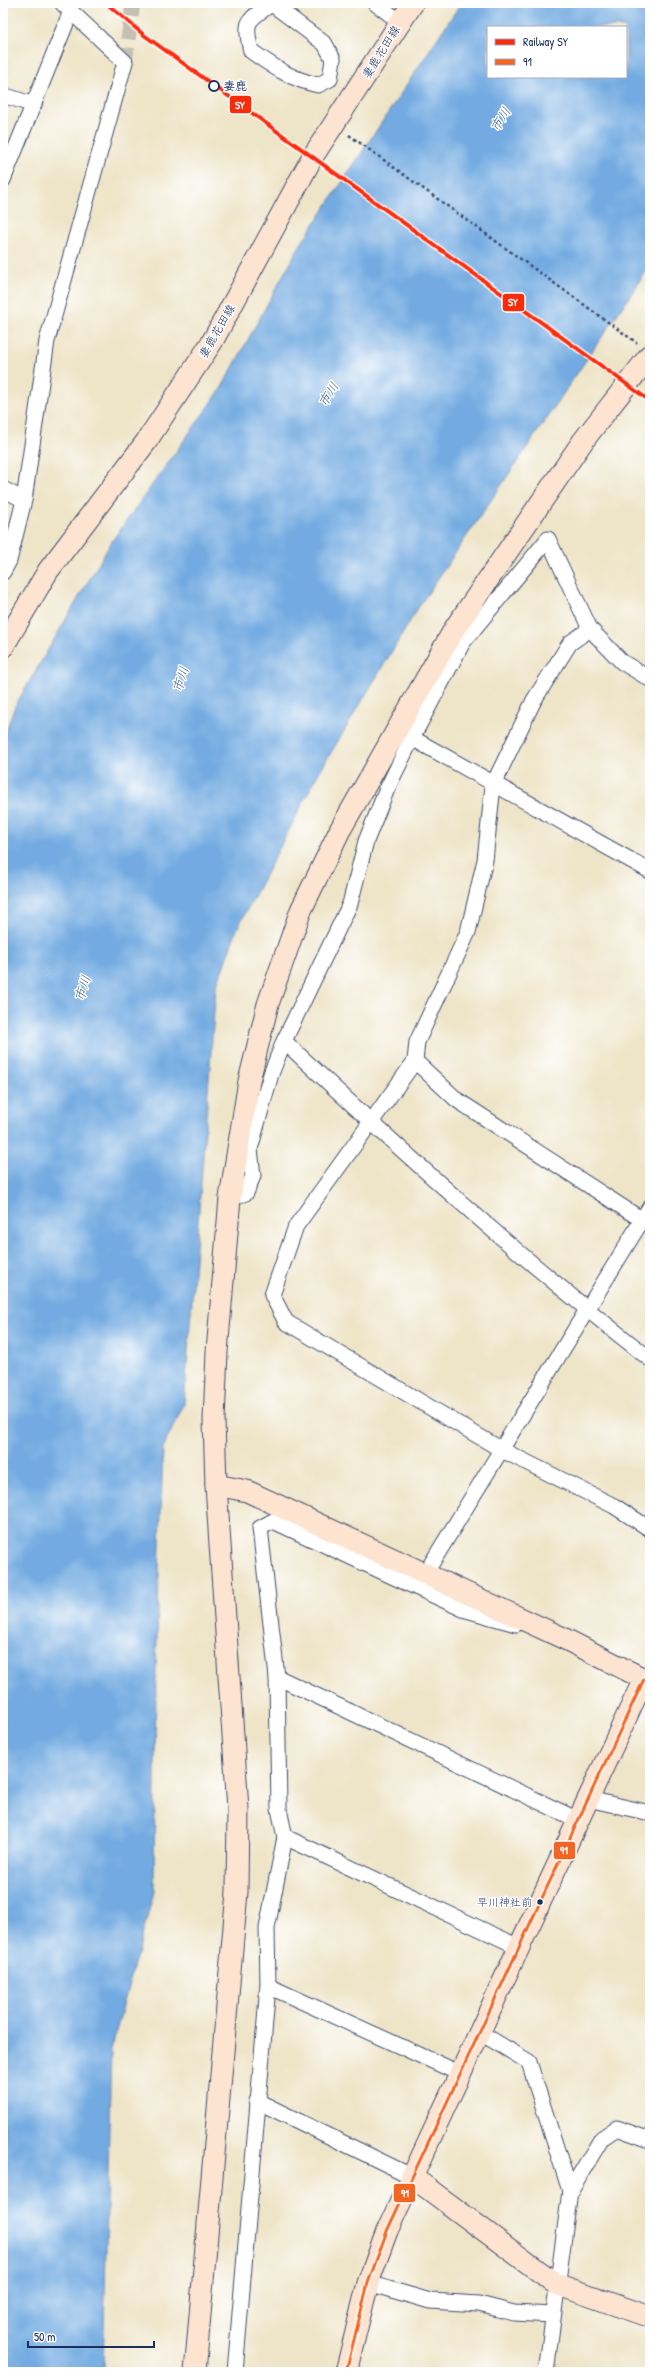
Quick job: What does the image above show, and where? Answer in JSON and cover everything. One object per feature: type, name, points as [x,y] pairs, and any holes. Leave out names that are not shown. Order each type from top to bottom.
[{"type":"street","points":[[272,3],[325,44],[333,59],[330,79],[318,85],[304,82],[285,74],[251,51],[246,31],[252,16],[272,3]]},
{"type":"street","points":[[375,3],[400,22]]},
{"type":"street","name":"妻鹿花田線","points":[[3,647],[48,571],[146,442],[212,342],[313,156],[413,3]]},
{"type":"street","points":[[3,180],[34,105],[66,7],[125,62],[47,341],[24,500],[10,560],[3,572]]},
{"type":"street","points":[[3,95],[34,105]]},
{"type":"street","points":[[196,2372],[237,1892],[238,1809],[216,1485],[214,1420],[217,1352],[230,1198],[249,1081],[268,1004],[301,910],[340,830],[459,635],[583,441],[647,360]]},
{"type":"street","points":[[3,489],[24,500]]},
{"type":"street","points":[[230,1198],[246,1193],[253,1176],[250,1149],[271,1074],[284,1041],[350,904],[366,841],[459,635],[548,539],[590,629],[622,662],[650,678]]},
{"type":"street","points":[[590,629],[570,643],[538,694],[493,785],[485,860],[468,932],[417,1042],[415,1061],[296,1226],[272,1295],[286,1322],[502,1450],[614,1506],[650,1529]]},
{"type":"street","points":[[412,738],[493,785],[650,871]]},
{"type":"street","points":[[284,1041],[371,1122],[586,1310],[650,1359]]},
{"type":"street","points":[[415,1061],[457,1100],[648,1217],[586,1310],[425,1574]]},
{"type":"street","points":[[216,1485],[247,1491],[648,1677],[588,1799],[478,2032],[387,2231],[368,2283],[346,2372]]},
{"type":"street","points":[[235,2372],[268,1986],[267,1928],[285,1837],[279,1809],[276,1677],[260,1528],[272,1521],[463,1609],[563,1638]]},
{"type":"street","points":[[276,1677],[578,1820]]},
{"type":"street","points":[[588,1799],[650,1813]]},
{"type":"street","points":[[285,1837],[519,1947]]},
{"type":"street","points":[[268,1986],[459,2073]]},
{"type":"street","points":[[478,2032],[529,2062],[570,2191]]},
{"type":"street","points":[[257,2101],[411,2176],[556,2284],[650,2318]]},
{"type":"street","points":[[546,2372],[556,2284],[570,2191],[602,2138],[617,2128],[650,2140]]},
{"type":"street","points":[[368,2283],[430,2301],[479,2304],[514,2313],[553,2315]]},
{"type":"path","points":[[334,125],[647,360]]},
{"type":"water","name":"市川","points":[[461,3],[650,3],[650,266],[418,608],[317,776],[237,929],[216,987],[184,1404],[163,1448],[156,1671],[154,1892],[111,2050],[103,2372],[3,2372],[3,739],[15,706],[112,541],[221,389],[297,250]]},
{"type":"tunnel","points":[[125,62],[133,3]]},
{"type":"rail line","name":"SY","points":[[106,3],[144,35],[650,401]]},
{"type":"transit line","name":"91","points":[[346,2372],[368,2283],[387,2231],[644,1679]]},
{"type":"place","name":"妻鹿","points":[[214,86]]},
{"type":"place","name":"早川神社前","points":[[540,1902]]}]
